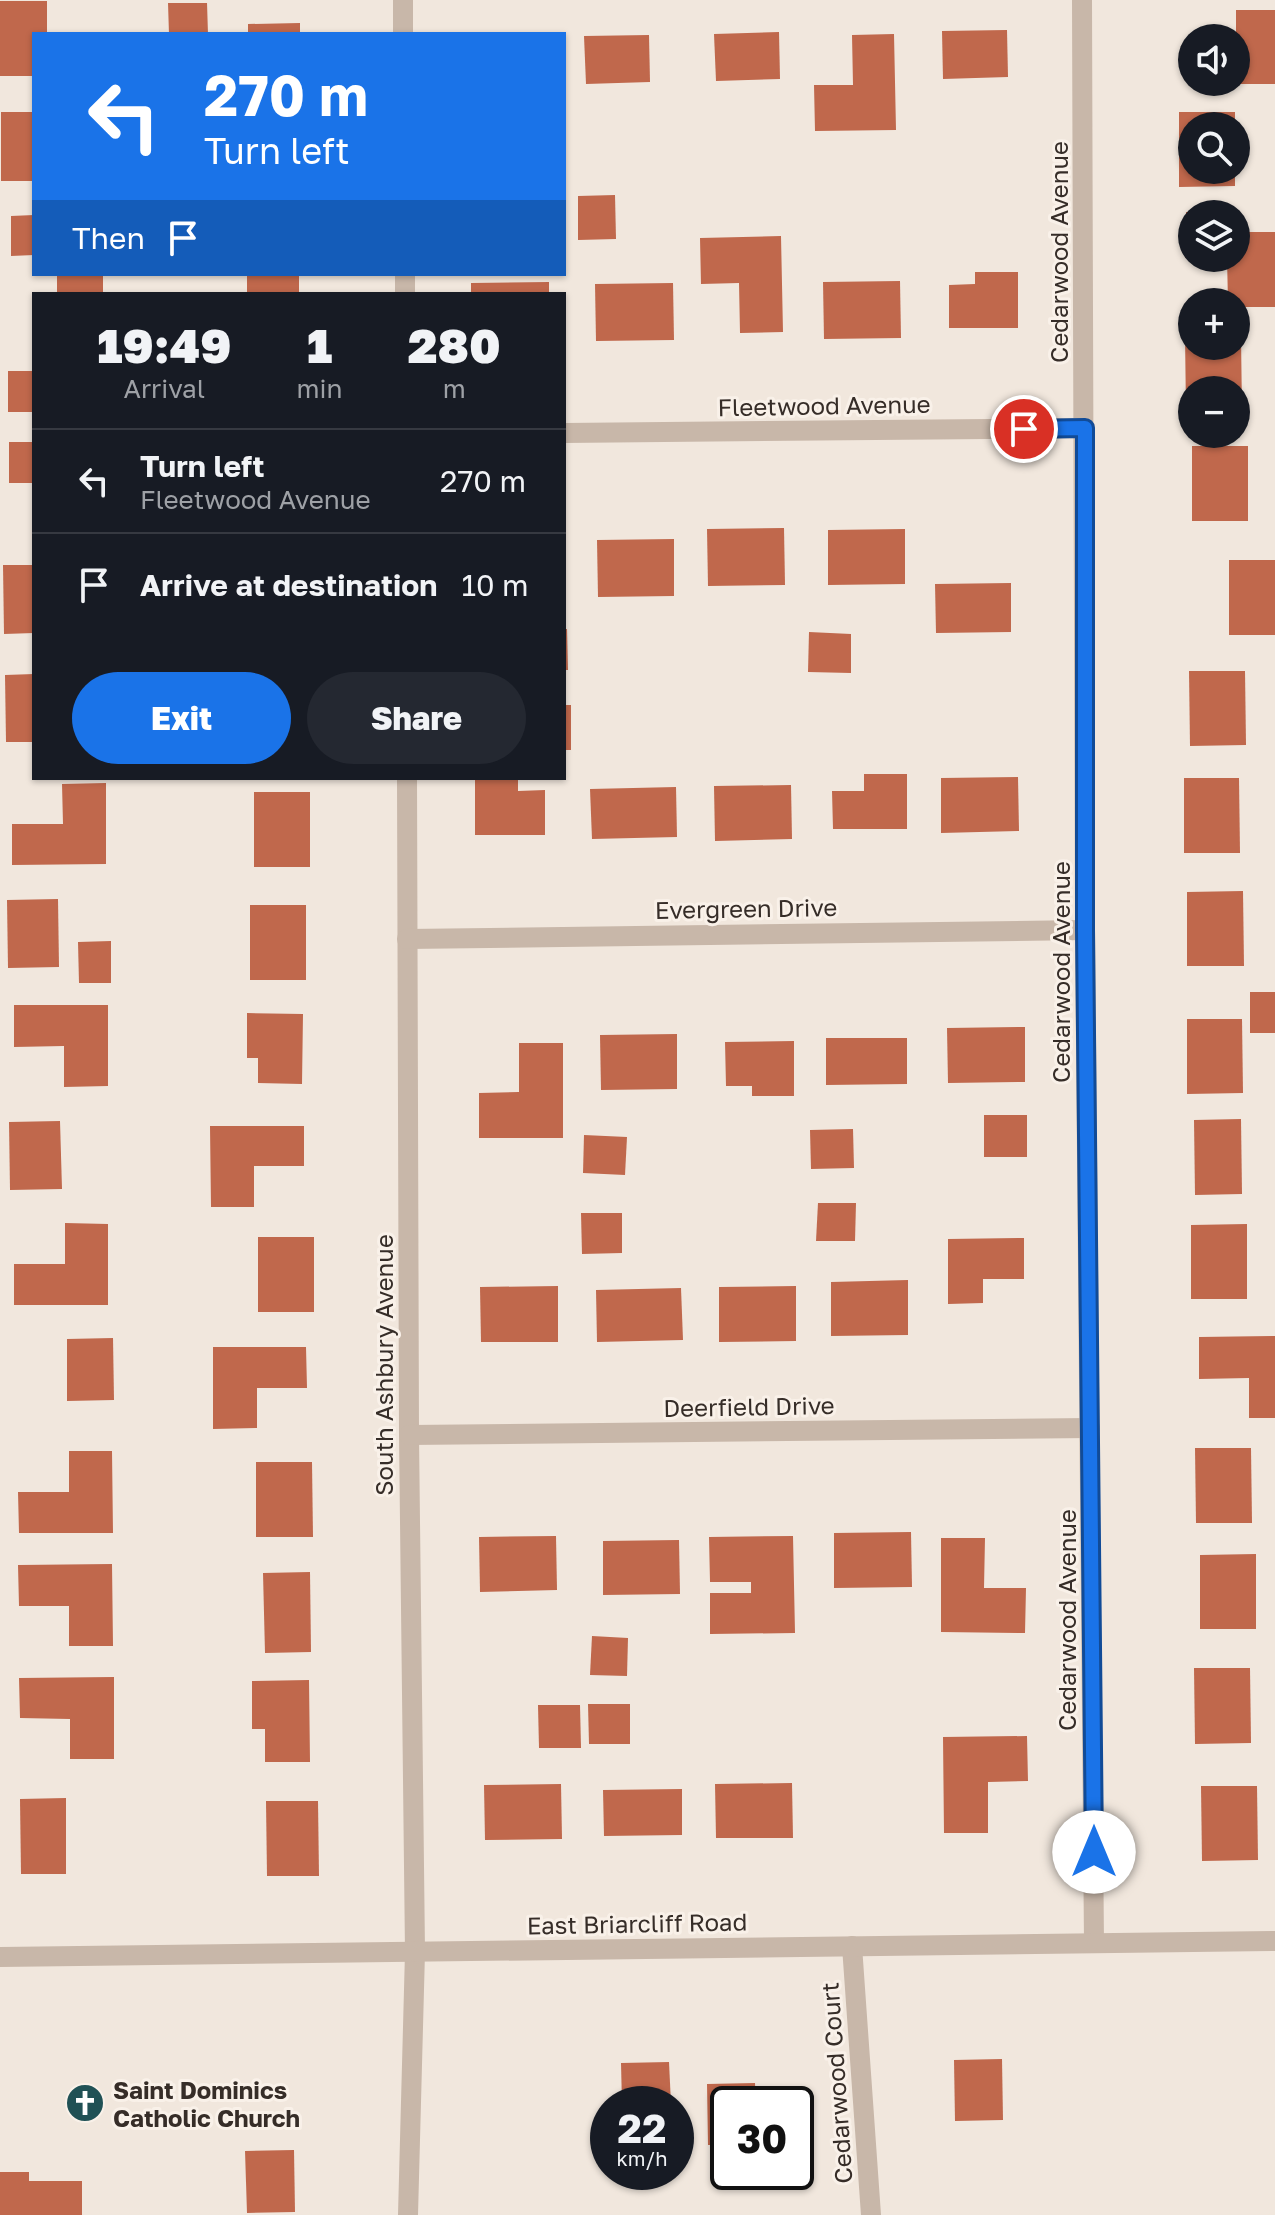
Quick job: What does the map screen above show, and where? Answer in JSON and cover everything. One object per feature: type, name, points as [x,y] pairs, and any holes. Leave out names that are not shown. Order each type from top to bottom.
[{"type":"street","points":[[403,0],[403,32]]},
{"type":"street","name":"Cedarwood Avenue","points":[[1082,0],[1085,930],[1094,1943]]},
{"type":"street","name":"Fleetwood Avenue","points":[[566,433],[1085,428]]},
{"type":"street","name":"South Ashbury Avenue","points":[[407,780],[409,1435],[415,1952],[408,2215]]},
{"type":"street","name":"Evergreen Drive","points":[[407,939],[1085,930]]},
{"type":"street","name":"Deerfield Drive","points":[[409,1435],[1090,1428]]},
{"type":"street","name":"East Briarcliff Road","points":[[0,1957],[1275,1941]]},
{"type":"street","name":"Cedarwood Court","points":[[852,1946],[871,2215]]},
{"type":"building","points":[[0,1],[47,1],[47,32],[32,32],[32,76],[0,76]]},
{"type":"building","points":[[168,3],[207,3],[208,32],[169,32]]},
{"type":"building","points":[[1236,10],[1275,10],[1275,84],[1250,84],[1250,24],[1236,24]]},
{"type":"building","points":[[300,23],[300,32],[248,32],[248,24]]},
{"type":"building","points":[[1007,30],[1008,77],[943,79],[942,31]]},
{"type":"building","points":[[779,32],[780,79],[716,81],[714,34]]},
{"type":"building","points":[[894,34],[896,130],[815,131],[814,85],[853,85],[852,35]]},
{"type":"building","points":[[649,35],[650,82],[586,84],[584,36]]},
{"type":"building","points":[[1,112],[32,112],[32,181],[1,181]]},
{"type":"building","points":[[1179,184],[1235,184],[1235,186],[1179,187]]},
{"type":"building","points":[[615,195],[616,239],[578,240],[578,196]]},
{"type":"building","points":[[32,215],[32,255],[11,256],[11,216]]},
{"type":"building","points":[[1250,232],[1275,232],[1275,307],[1250,307],[1250,288],[1228,288],[1227,272],[1250,272]]},
{"type":"building","points":[[781,236],[783,332],[740,333],[739,283],[701,284],[700,238]]},
{"type":"building","points":[[975,272],[1018,272],[1018,328],[949,328],[949,285],[975,284]]},
{"type":"building","points":[[57,276],[103,276],[103,292],[57,292]]},
{"type":"building","points":[[247,276],[299,276],[299,292],[247,292]]},
{"type":"building","points":[[900,281],[901,338],[824,339],[823,282]]},
{"type":"building","points":[[549,282],[549,292],[471,292],[471,283]]},
{"type":"building","points":[[673,283],[674,340],[596,341],[595,284]]},
{"type":"building","points":[[1185,360],[1241,360],[1242,376],[1186,376]]},
{"type":"building","points":[[8,371],[32,371],[32,412],[8,412]]},
{"type":"building","points":[[9,442],[32,442],[32,483],[9,483]]},
{"type":"building","points":[[1192,448],[1248,448],[1248,521],[1192,521]]},
{"type":"building","points":[[784,528],[785,585],[708,586],[707,529]]},
{"type":"building","points":[[905,529],[905,584],[828,585],[828,530]]},
{"type":"building","points":[[674,539],[674,596],[598,597],[597,540]]},
{"type":"building","points":[[1229,560],[1275,560],[1275,635],[1229,635]]},
{"type":"building","points":[[3,565],[32,565],[32,633],[4,634]]},
{"type":"building","points":[[1011,583],[1011,632],[936,633],[935,584]]},
{"type":"building","points":[[566,629],[567,629],[566,670]]},
{"type":"building","points":[[809,632],[851,634],[851,673],[808,672]]},
{"type":"building","points":[[1189,671],[1245,671],[1246,745],[1190,746]]},
{"type":"building","points":[[32,674],[32,742],[6,742],[5,675]]},
{"type":"building","points":[[566,705],[571,705],[571,750],[566,750]]},
{"type":"building","points":[[864,774],[907,774],[907,829],[833,829],[832,791],[864,791]]},
{"type":"building","points":[[1018,777],[1019,831],[941,833],[941,778]]},
{"type":"building","points":[[1184,778],[1239,778],[1240,853],[1184,853]]},
{"type":"building","points":[[475,780],[518,780],[518,791],[545,790],[545,835],[475,835]]},
{"type":"building","points":[[106,783],[106,864],[12,865],[12,824],[63,824],[62,784]]},
{"type":"building","points":[[791,785],[792,839],[715,841],[714,786]]},
{"type":"building","points":[[676,787],[677,837],[592,839],[590,789]]},
{"type":"building","points":[[254,792],[310,792],[310,867],[254,867]]},
{"type":"building","points":[[1243,891],[1244,966],[1187,966],[1187,892]]},
{"type":"building","points":[[58,899],[59,967],[8,968],[7,900]]},
{"type":"building","points":[[250,905],[306,905],[306,980],[250,980]]},
{"type":"building","points":[[111,941],[111,983],[79,983],[78,942]]},
{"type":"building","points":[[1250,992],[1275,992],[1275,1033],[1250,1033]]},
{"type":"building","points":[[14,1005],[108,1005],[108,1086],[64,1087],[64,1046],[14,1047]]},
{"type":"building","points":[[247,1013],[303,1014],[302,1084],[258,1083],[258,1058],[247,1058]]},
{"type":"building","points":[[1187,1019],[1242,1019],[1243,1093],[1187,1094]]},
{"type":"building","points":[[1025,1027],[1025,1082],[948,1083],[947,1028]]},
{"type":"building","points":[[677,1034],[677,1089],[601,1090],[600,1035]]},
{"type":"building","points":[[826,1038],[907,1038],[907,1084],[826,1085]]},
{"type":"building","points":[[794,1041],[794,1096],[752,1096],[752,1086],[726,1086],[725,1042]]},
{"type":"building","points":[[519,1043],[563,1043],[563,1138],[479,1138],[479,1093],[519,1092]]},
{"type":"building","points":[[984,1115],[1027,1115],[1027,1157],[984,1157]]},
{"type":"building","points":[[1241,1119],[1242,1194],[1195,1195],[1194,1120]]},
{"type":"building","points":[[60,1121],[62,1189],[10,1190],[9,1122]]},
{"type":"building","points":[[210,1126],[304,1126],[304,1166],[254,1166],[254,1207],[211,1207]]},
{"type":"building","points":[[853,1129],[854,1168],[811,1169],[810,1130]]},
{"type":"building","points":[[584,1135],[627,1137],[625,1175],[583,1173]]},
{"type":"building","points":[[818,1203],[856,1203],[855,1241],[816,1241]]},
{"type":"building","points":[[581,1213],[622,1213],[622,1253],[582,1254]]},
{"type":"building","points":[[65,1223],[108,1224],[108,1305],[14,1305],[14,1264],[65,1264]]},
{"type":"building","points":[[1247,1224],[1247,1299],[1191,1299],[1191,1225]]},
{"type":"building","points":[[258,1237],[314,1237],[314,1312],[258,1312]]},
{"type":"building","points":[[1024,1238],[1024,1279],[983,1279],[983,1303],[948,1304],[948,1239]]},
{"type":"building","points":[[908,1280],[908,1335],[831,1336],[831,1282]]},
{"type":"building","points":[[558,1286],[558,1342],[481,1342],[480,1287]]},
{"type":"building","points":[[796,1286],[796,1341],[719,1342],[719,1287]]},
{"type":"building","points":[[681,1288],[683,1340],[597,1342],[596,1290]]},
{"type":"building","points":[[1275,1336],[1275,1418],[1249,1418],[1249,1378],[1199,1379],[1199,1337]]},
{"type":"building","points":[[113,1338],[114,1400],[67,1401],[67,1339]]},
{"type":"building","points":[[213,1347],[306,1347],[307,1388],[257,1388],[257,1428],[213,1429]]},
{"type":"building","points":[[1195,1448],[1251,1448],[1252,1523],[1196,1523]]},
{"type":"building","points":[[69,1451],[112,1451],[113,1533],[19,1533],[18,1492],[69,1492]]},
{"type":"building","points":[[256,1462],[312,1462],[313,1537],[256,1537]]},
{"type":"building","points":[[911,1532],[912,1587],[834,1588],[834,1533]]},
{"type":"building","points":[[556,1536],[557,1590],[480,1592],[479,1537]]},
{"type":"building","points":[[793,1536],[795,1633],[710,1634],[710,1593],[751,1593],[751,1582],[710,1582],[709,1537]]},
{"type":"building","points":[[941,1538],[985,1538],[984,1588],[1026,1588],[1025,1633],[941,1632]]},
{"type":"building","points":[[679,1540],[680,1594],[603,1595],[603,1541]]},
{"type":"building","points":[[1256,1554],[1256,1629],[1200,1629],[1200,1555]]},
{"type":"building","points":[[112,1564],[113,1646],[69,1646],[69,1606],[19,1606],[18,1565]]},
{"type":"building","points":[[310,1572],[311,1652],[265,1653],[263,1573]]},
{"type":"building","points":[[592,1636],[628,1638],[627,1676],[590,1675]]},
{"type":"building","points":[[1194,1668],[1250,1668],[1251,1743],[1195,1744]]},
{"type":"building","points":[[114,1677],[114,1759],[70,1759],[70,1719],[20,1718],[19,1678]]},
{"type":"building","points":[[309,1680],[310,1762],[265,1762],[265,1729],[252,1729],[252,1681]]},
{"type":"building","points":[[588,1704],[630,1704],[630,1744],[589,1744]]},
{"type":"building","points":[[538,1705],[580,1705],[581,1748],[539,1748]]},
{"type":"building","points":[[1027,1736],[1028,1781],[988,1782],[988,1833],[944,1833],[943,1737]]},
{"type":"building","points":[[792,1783],[793,1838],[716,1838],[715,1784]]},
{"type":"building","points":[[561,1784],[562,1839],[485,1840],[484,1785]]},
{"type":"building","points":[[1201,1786],[1257,1786],[1258,1860],[1202,1861]]},
{"type":"building","points":[[682,1789],[682,1835],[604,1836],[603,1790]]},
{"type":"building","points":[[66,1798],[66,1874],[21,1874],[20,1799]]},
{"type":"building","points":[[266,1801],[318,1801],[319,1876],[267,1876]]},
{"type":"building","points":[[1002,2059],[1003,2120],[955,2121],[954,2060]]},
{"type":"building","points":[[669,2062],[670,2086],[622,2086],[621,2063]]},
{"type":"building","points":[[755,2083],[755,2086],[710,2086],[710,2145],[708,2145],[707,2084]]},
{"type":"building","points":[[294,2150],[295,2212],[247,2213],[245,2151]]},
{"type":"building","points":[[0,2172],[29,2172],[29,2181],[82,2181],[82,2215],[0,2215]]},
{"type":"place","name":"Saint Dominics Catholic Church","points":[[85,2103]]},
{"type":"route","points":[[1024,429],[1085,428],[1085,930],[1094,1852]]}]
